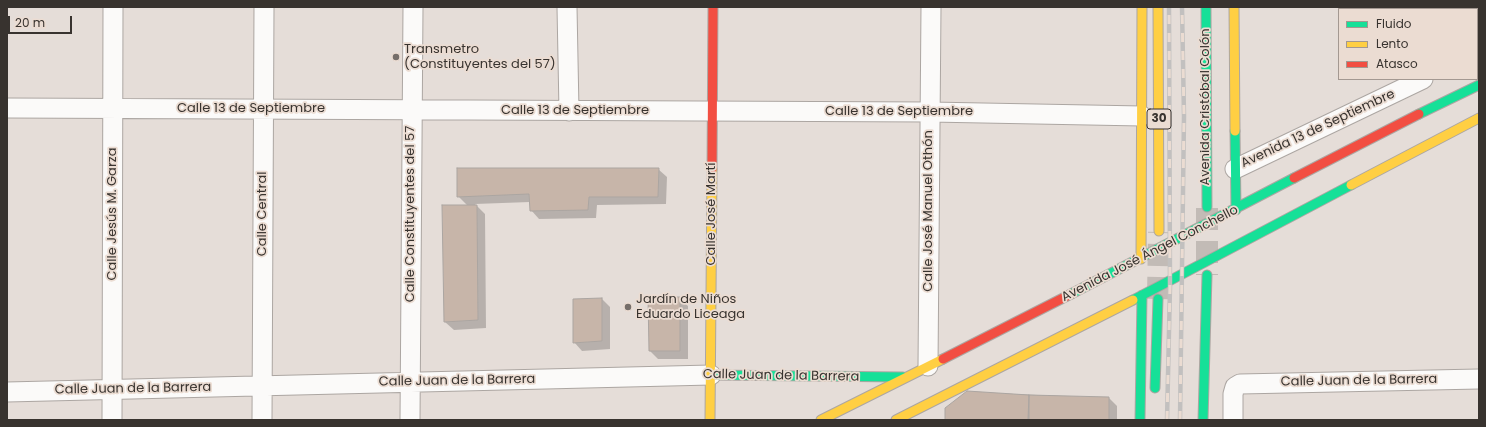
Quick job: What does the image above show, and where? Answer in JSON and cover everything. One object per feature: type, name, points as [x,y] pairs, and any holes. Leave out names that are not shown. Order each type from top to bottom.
[{"type":"main road","name":"Calle José Martí","points":[[710,420],[713,7]]},
{"type":"main road","points":[[1141,259],[1142,7]]},
{"type":"main road","name":"30","points":[[1158,7],[1159,231]]},
{"type":"main road","name":"Avenida Cristóbal Colón","points":[[1206,7],[1207,207]]},
{"type":"main road","points":[[1234,7],[1236,210]]},
{"type":"main road","name":"Avenida José Ángel Conchello","points":[[821,420],[1141,259],[1366,140],[1479,85]]},
{"type":"main road","points":[[896,420],[926,412],[1142,295],[1479,118]]},
{"type":"main road","points":[[1203,420],[1207,275]]},
{"type":"main road","points":[[1140,420],[1142,295]]},
{"type":"main road","points":[[1155,397],[1158,299]]},
{"type":"main road","name":"Calle Juan de la Barrera","points":[[711,375],[907,378]]},
{"type":"street","name":"Calle Jesús M. Garza","points":[[112,420],[114,108],[113,7]]},
{"type":"street","name":"Calle Central","points":[[262,420],[264,7]]},
{"type":"street","name":"Calle Constituyentes del 57","points":[[410,420],[413,7]]},
{"type":"street","points":[[567,7],[569,111]]},
{"type":"street","name":"Calle José Manuel Othón","points":[[928,366],[931,7]]},
{"type":"street","name":"Avenida 13 de Septiembre","points":[[1236,168],[1419,80]]},
{"type":"street","name":"Calle 13 de Septiembre","points":[[7,108],[930,112],[1142,116]]},
{"type":"street","name":"Calle Juan de la Barrera","points":[[7,392],[711,375]]},
{"type":"street","name":"Calle Juan de la Barrera","points":[[1232,420],[1233,394],[1235,387],[1240,384],[1479,379]]},
{"type":"building","points":[[457,168],[659,168],[658,197],[589,197],[588,210],[530,211],[529,194],[457,197]]},
{"type":"building","points":[[442,205],[477,205],[478,320],[444,322]]},
{"type":"building","points":[[648,297],[680,297],[680,351],[649,351]]},
{"type":"building","points":[[602,298],[602,341],[573,343],[573,299]]},
{"type":"building","points":[[967,391],[1029,395],[1028,420],[945,420],[945,408]]},
{"type":"building","points":[[1029,395],[1109,397],[1109,420],[1029,420]]},
{"type":"tunnel","points":[[1207,208],[1207,275]]},
{"type":"tunnel","points":[[1158,299],[1159,232]]},
{"type":"railway","points":[[1167,420],[1170,287],[1169,7]]},
{"type":"railway","points":[[1180,420],[1184,116],[1182,7]]},
{"type":"traffic: fast","points":[[1206,7],[1207,207]]},
{"type":"traffic: fast","points":[[1419,114],[1479,85]]},
{"type":"traffic: fast","points":[[1235,131],[1236,210]]},
{"type":"traffic: fast","points":[[1071,294],[1294,178]]},
{"type":"traffic: fast","points":[[1133,300],[1351,185]]},
{"type":"traffic: fast","points":[[1203,420],[1207,275]]},
{"type":"traffic: fast","points":[[1140,420],[1142,295]]},
{"type":"traffic: fast","points":[[1155,388],[1158,299]]},
{"type":"traffic: fast","points":[[711,375],[903,377]]},
{"type":"traffic: slow","points":[[1141,259],[1142,7]]},
{"type":"traffic: slow","points":[[1158,7],[1159,231]]},
{"type":"traffic: slow","points":[[1234,7],[1235,131]]},
{"type":"traffic: slow","points":[[1351,185],[1479,118]]},
{"type":"traffic: slow","points":[[710,420],[712,169]]},
{"type":"traffic: slow","points":[[896,420],[1133,300]]},
{"type":"traffic: slow","points":[[821,420],[943,359]]},
{"type":"traffic: jam","points":[[712,169],[713,7]]},
{"type":"traffic: jam","points":[[1294,178],[1419,114]]},
{"type":"traffic: jam","points":[[943,359],[1071,294]]},
{"type":"place","name":"Transmetro (Constituyentes del 57)","points":[[396,57]]},
{"type":"place","name":"Jardín de Niños Eduardo Liceaga","points":[[628,307]]}]
